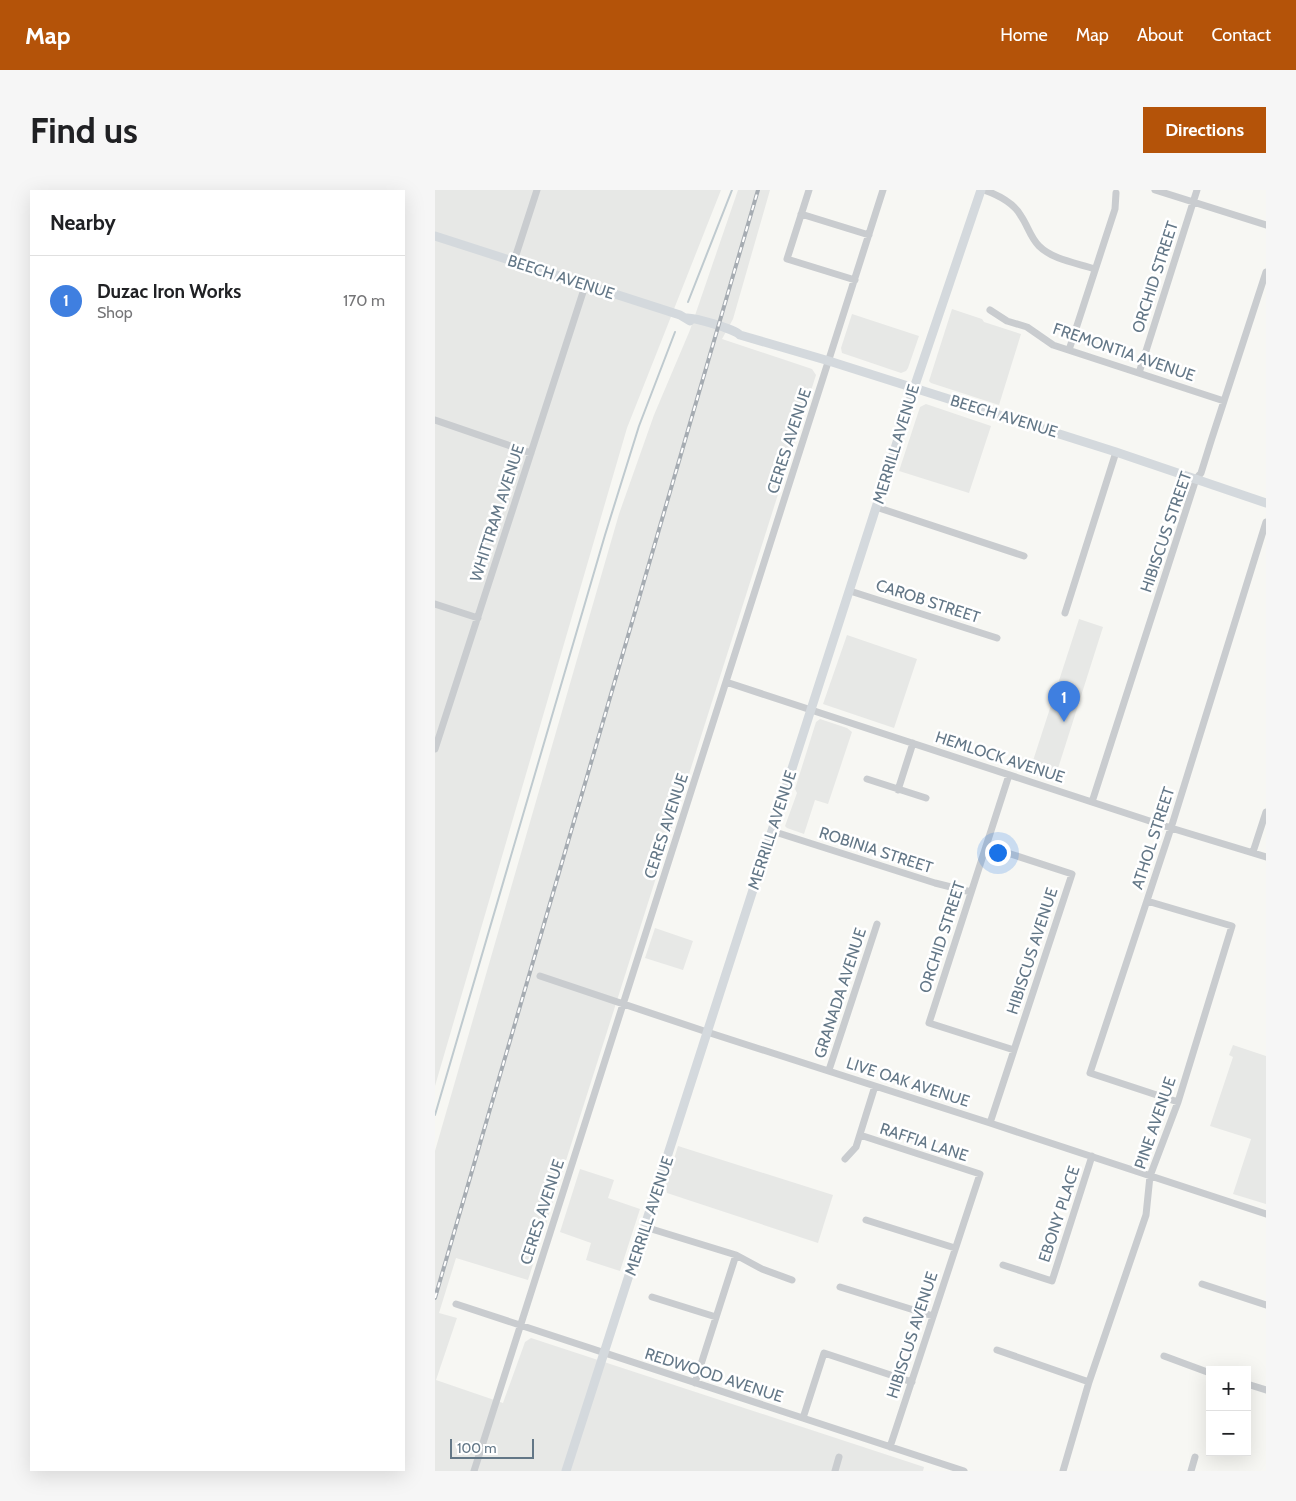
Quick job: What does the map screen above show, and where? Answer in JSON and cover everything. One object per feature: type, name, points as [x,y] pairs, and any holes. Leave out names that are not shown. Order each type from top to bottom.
[{"type":"main road","name":"MERRILL AVENUE","points":[[566,1471],[914,388],[983,190]]},
{"type":"main road","name":"BEECH AVENUE","points":[[435,236],[585,286],[683,317],[691,317],[737,332],[740,335],[829,360],[1116,452],[1266,503]]},
{"type":"street","points":[[514,261],[537,190]]},
{"type":"street","points":[[809,190],[787,259],[855,280]]},
{"type":"street","name":"CERES AVENUE","points":[[473,1471],[883,190]]},
{"type":"street","points":[[983,190],[1001,197],[1018,211],[1032,238],[1040,247],[1058,257],[1095,269]]},
{"type":"street","points":[[1155,190],[1266,225]]},
{"type":"street","name":"ORCHID STREET","points":[[1139,373],[1197,190]]},
{"type":"street","points":[[1069,350],[1115,208],[1115,193]]},
{"type":"street","points":[[801,214],[869,235]]},
{"type":"street","name":"HIBISCUS STREET","points":[[1091,802],[1266,272]]},
{"type":"street","name":"WHITTRAM AVENUE","points":[[435,749],[585,286]]},
{"type":"street","name":"FREMONTIA AVENUE","points":[[990,310],[1007,321],[1027,327],[1053,345],[1224,401]]},
{"type":"street","points":[[435,420],[531,453]]},
{"type":"street","points":[[1065,613],[1116,452]]},
{"type":"street","points":[[876,507],[1024,556]]},
{"type":"street","name":"ATHOL STREET","points":[[1177,1102],[1090,1073],[1171,828],[1266,522]]},
{"type":"street","name":"CAROB STREET","points":[[850,591],[997,638]]},
{"type":"street","points":[[435,604],[478,618]]},
{"type":"street","name":"HEMLOCK AVENUE","points":[[726,682],[1171,828],[1266,857]]},
{"type":"street","points":[[898,790],[913,744]]},
{"type":"street","name":"ORCHID STREET","points":[[1009,775],[929,1023],[1014,1050]]},
{"type":"street","points":[[867,779],[926,798]]},
{"type":"street","points":[[1253,852],[1266,812]]},
{"type":"street","name":"ROBINIA STREET","points":[[773,831],[935,883],[971,892]]},
{"type":"street","name":"HIBISCUS AVENUE","points":[[986,846],[1072,874],[990,1123]]},
{"type":"street","name":"PINE AVENUE","points":[[1063,1471],[1089,1382],[1146,1215],[1150,1176],[1177,1102],[1232,926],[1147,901]]},
{"type":"street","name":"GRANADA AVENUE","points":[[829,1070],[877,924]]},
{"type":"street","name":"LIVE OAK AVENUE","points":[[540,976],[1266,1214]]},
{"type":"street","points":[[845,1159],[856,1147],[875,1086]]},
{"type":"street","name":"RAFFIA LANE","points":[[860,1135],[980,1174]]},
{"type":"street","name":"EBONY PLACE","points":[[1003,1265],[1052,1281],[1092,1156]]},
{"type":"street","name":"HIBISCUS AVENUE","points":[[890,1447],[980,1174]]},
{"type":"street","points":[[866,1220],[955,1248]]},
{"type":"street","points":[[645,1227],[736,1255],[762,1269],[793,1280]]},
{"type":"street","points":[[695,1383],[736,1255]]},
{"type":"street","points":[[1203,1284],[1266,1304]]},
{"type":"street","points":[[840,1286],[933,1316]]},
{"type":"street","points":[[653,1297],[716,1317]]},
{"type":"street","name":"REDWOOD AVENUE","points":[[456,1304],[964,1471]]},
{"type":"street","points":[[997,1350],[1089,1382]]},
{"type":"street","points":[[803,1418],[824,1353],[911,1382]]},
{"type":"street","points":[[1164,1356],[1206,1372]]},
{"type":"street","points":[[1251,1385],[1266,1390]]},
{"type":"street","points":[[835,1471],[839,1457]]},
{"type":"street","points":[[1191,1471],[1195,1457]]},
{"type":"shaded area","points":[[435,190],[721,190],[627,428],[435,1086]]},
{"type":"shaded area","points":[[738,190],[770,190],[733,319],[722,339],[812,369],[816,375],[528,1280],[456,1258],[439,1313],[457,1318],[436,1380],[503,1403],[525,1342],[531,1338],[924,1467],[923,1471],[435,1471],[435,1151],[619,514],[654,415],[690,330]]},
{"type":"shaded area","points":[[952,309],[1021,334],[999,405],[929,381]]},
{"type":"shaded area","points":[[852,314],[919,336],[906,371],[901,373],[842,353],[841,348]]},
{"type":"shaded area","points":[[926,404],[991,426],[969,493],[899,471],[920,407]]},
{"type":"shaded area","points":[[1079,619],[1103,627],[1054,781],[1029,773]]},
{"type":"shaded area","points":[[847,635],[917,659],[894,728],[823,704]]},
{"type":"shaded area","points":[[820,719],[847,728],[852,732],[828,804],[815,800],[804,834],[785,826],[797,793],[795,789],[816,722]]},
{"type":"shaded area","points":[[655,928],[693,941],[683,970],[645,958]]},
{"type":"shaded area","points":[[1233,1045],[1266,1056],[1266,1204],[1233,1194],[1251,1139],[1210,1126],[1233,1057],[1229,1055]]},
{"type":"shaded area","points":[[678,1146],[833,1195],[818,1243],[667,1193],[666,1185]]},
{"type":"shaded area","points":[[580,1169],[614,1180],[608,1198],[640,1209],[620,1271],[586,1260],[591,1243],[560,1232]]},
{"type":"waterway","points":[[688,302],[732,190]]},
{"type":"waterway","points":[[435,1115],[605,535],[639,426],[675,332]]},
{"type":"railway","points":[[435,1298],[758,190]]},
{"type":"place","name":"Duzac Iron Works","points":[[1064,722]]}]
